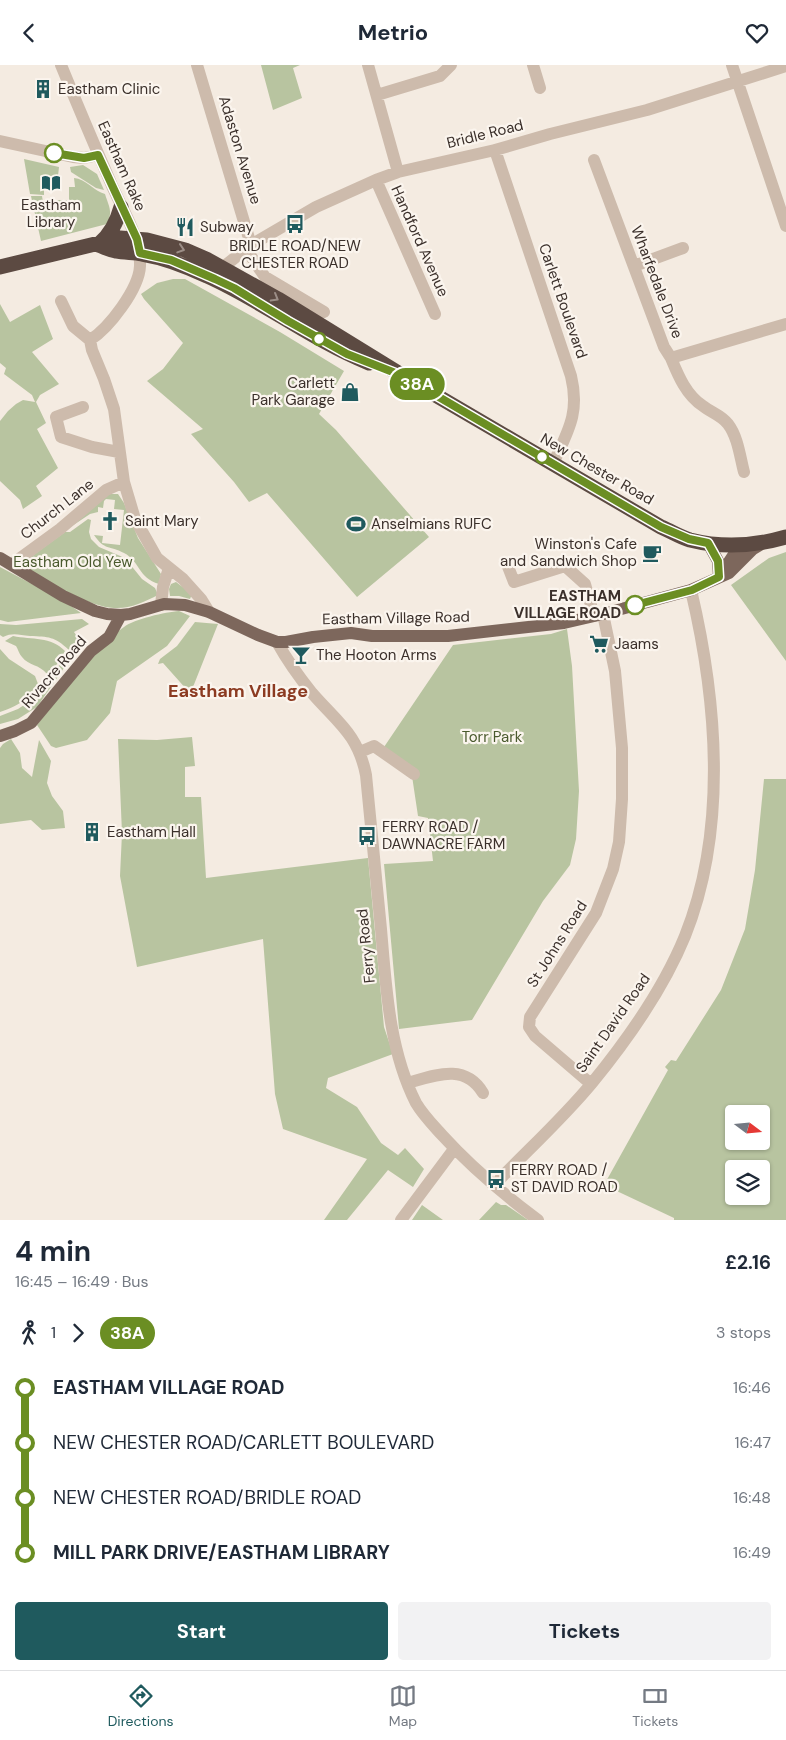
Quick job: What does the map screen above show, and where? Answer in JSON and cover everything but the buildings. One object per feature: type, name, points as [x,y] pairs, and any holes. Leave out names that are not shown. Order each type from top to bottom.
[{"type":"highway","points":[[98,245],[114,227],[121,207]]},
{"type":"highway","name":"New Chester Road","points":[[0,267],[117,239],[138,246],[185,251],[219,273],[234,288],[288,321],[347,354],[403,376]]},
{"type":"highway","name":"New Chester Road","points":[[219,273],[242,279],[661,527],[689,539],[708,543],[740,545],[764,543],[786,537]]},
{"type":"main road","points":[[708,543],[718,561],[719,577]]},
{"type":"main road","name":"Eastham Village Road","points":[[0,558],[63,596],[107,614],[130,614],[161,605],[176,603],[209,612],[277,642],[351,633],[372,636],[448,636],[564,623],[692,590],[729,573],[753,549],[764,543]]},
{"type":"main road","points":[[719,577],[740,545]]},
{"type":"main road","name":"Rivacre Road","points":[[0,736],[31,723],[91,651],[109,637],[122,615]]},
{"type":"street","name":"Eastham Rake","points":[[61,65],[138,246]]},
{"type":"street","name":"Adaston Avenue","points":[[197,65],[246,249]]},
{"type":"street","points":[[368,65],[398,173]]},
{"type":"street","points":[[377,95],[440,76],[451,65]]},
{"type":"street","points":[[533,65],[540,88]]},
{"type":"street","points":[[732,65],[786,226]]},
{"type":"street","name":"Bridle Road","points":[[219,273],[246,249],[316,207],[376,181],[398,173],[647,110],[786,66]]},
{"type":"street","points":[[3,144],[73,157],[84,158],[98,155]]},
{"type":"street","name":"Carlett Boulevard","points":[[495,150],[575,390],[573,417],[553,464]]},
{"type":"street","name":"Wharfedale Drive","points":[[594,160],[664,347],[671,358],[786,324]]},
{"type":"street","name":"Handford Avenue","points":[[376,181],[435,314]]},
{"type":"street","points":[[90,340],[107,326],[127,300],[140,268],[138,246]]},
{"type":"street","points":[[634,266],[683,248]]},
{"type":"street","points":[[242,279],[240,271],[246,249]]},
{"type":"street","points":[[246,249],[265,277],[324,312]]},
{"type":"street","points":[[61,301],[73,326],[90,340],[104,379],[114,409],[124,482],[135,519],[157,558],[183,579],[201,599],[209,612]]},
{"type":"street","points":[[671,358],[687,391],[702,406],[720,415],[728,424],[733,432],[744,472]]},
{"type":"street","points":[[83,407],[56,417],[61,437],[92,447],[119,452]]},
{"type":"street","name":"Church Lane","points":[[12,564],[60,529],[106,490],[124,482]]},
{"type":"street","points":[[507,564],[514,582],[565,567],[585,584],[599,615]]},
{"type":"street","points":[[161,605],[162,587],[169,568]]},
{"type":"street","name":"Saint David Road","points":[[500,1179],[591,1084],[621,1045],[662,983],[685,936],[694,909],[705,868],[712,823],[713,769],[712,713],[702,636],[692,590]]},
{"type":"street","name":"St Johns Road","points":[[591,1084],[535,1036],[529,1027],[530,1017],[596,913],[613,869],[619,842],[622,799],[622,748],[615,671],[599,615]]},
{"type":"street","name":"Ferry Road","points":[[277,642],[288,661],[312,693],[346,729],[360,751],[366,775],[388,998],[394,1037],[404,1072],[416,1103],[428,1120],[454,1149],[494,1187],[538,1220]]},
{"type":"street","points":[[360,751],[374,747],[414,773]]},
{"type":"street","points":[[408,1083],[453,1073],[467,1075],[484,1086]]},
{"type":"street","points":[[401,1220],[454,1149]]},
{"type":"green space","points":[[261,65],[300,65],[293,68],[302,98],[273,110]]},
{"type":"green space","points":[[24,159],[59,167],[58,176],[55,178],[44,176],[44,195],[30,194]]},
{"type":"green space","points":[[83,165],[97,174],[104,190],[96,188],[71,172],[70,167]]},
{"type":"green space","points":[[74,178],[105,194],[110,212],[107,224],[41,241],[31,196],[42,196],[43,202],[57,203],[57,200],[69,200],[69,187],[75,187]]},
{"type":"green space","points":[[173,279],[185,279],[280,332],[344,371],[319,414],[336,430],[429,537],[357,597],[267,493],[249,502],[234,482],[191,434],[203,429],[147,381],[163,369],[183,343],[141,294],[157,283]]},
{"type":"green space","points":[[0,304],[10,322],[40,305],[53,339],[32,352],[59,384],[40,395],[36,402],[46,423],[37,429],[58,468],[36,486],[42,496],[23,509],[20,500],[0,481],[0,421],[8,411],[23,400],[35,402],[32,395],[4,374],[6,368],[0,363]]},
{"type":"green space","points":[[109,494],[118,494],[124,503],[138,538],[161,574],[159,584],[147,578],[129,556],[104,546],[94,535],[103,536],[102,543],[120,545],[124,510],[114,509],[115,500],[106,499],[103,508],[98,507],[98,512],[90,514],[72,526]]},
{"type":"green space","name":"Eastham Old Yew","points":[[88,519],[91,520],[89,532],[91,539],[99,547],[125,558],[142,579],[155,588],[158,595],[131,606],[120,608],[104,607],[61,589],[32,573],[26,563],[28,559],[65,532],[70,532]]},
{"type":"green space","points":[[786,552],[786,661],[731,585],[769,558]]},
{"type":"green space","points":[[0,567],[64,601],[81,613],[8,622],[0,620]]},
{"type":"green space","points":[[176,582],[192,594],[190,599],[170,596],[169,589],[171,584]]},
{"type":"green space","points":[[179,611],[190,616],[167,646],[117,681],[110,713],[87,740],[56,748],[51,746],[37,725],[99,648],[124,627],[135,621],[150,616]]},
{"type":"green space","points":[[82,619],[89,624],[74,632],[79,639],[77,649],[37,707],[18,719],[0,724],[0,716],[18,709],[27,703],[47,679],[53,675],[69,650],[59,642],[47,637],[13,634],[3,637],[0,635],[0,624],[16,625]]},
{"type":"green space","points":[[195,622],[218,624],[193,687],[188,691],[163,663],[158,664],[160,659],[177,646]]},
{"type":"green space","name":"Torr Park","points":[[567,629],[572,666],[579,791],[576,839],[570,865],[543,901],[472,1020],[399,1029],[384,864],[433,861],[428,818],[418,816],[412,776],[384,747],[453,645],[551,634]]},
{"type":"green space","points":[[13,636],[41,639],[60,646],[65,651],[52,672],[47,674],[41,668],[25,660],[16,646],[5,641]]},
{"type":"green space","points":[[0,649],[9,659],[35,676],[38,684],[22,702],[0,712]]},
{"type":"green space","points":[[192,737],[195,766],[185,767],[185,797],[201,797],[206,878],[368,858],[384,1027],[393,1054],[328,1078],[326,1088],[357,1107],[381,1143],[398,1155],[405,1148],[424,1169],[413,1187],[388,1170],[347,1220],[324,1220],[367,1159],[283,1129],[275,1094],[263,939],[137,967],[120,876],[122,833],[118,739],[157,740]]},
{"type":"green space","points":[[11,739],[20,753],[22,768],[32,777],[39,740],[51,761],[47,783],[52,796],[63,811],[65,828],[42,830],[31,820],[0,824],[0,748]]},
{"type":"green space","points":[[764,779],[786,779],[786,1220],[674,1220],[674,1218],[604,1185],[668,1070],[665,1067],[671,1060],[676,1061],[721,990],[745,929],[755,870]]},
{"type":"green space","points":[[496,1202],[506,1205],[528,1220],[479,1220]]},
{"type":"green space","points":[[422,1205],[443,1220],[412,1220]]},
{"type":"bus line","name":"38A","points":[[54,153],[84,158],[98,155],[137,239],[140,253],[171,260],[234,288],[347,354],[403,376],[661,527],[689,539],[708,543],[715,552],[720,566],[719,577],[692,590],[635,605]]},
{"type":"place","name":"Eastham Clinic","points":[[43,89]]},
{"type":"place","name":"Eastham Library","points":[[51,183]]},
{"type":"place","name":"BRIDLE ROAD/NEW CHESTER ROAD","points":[[295,224]]},
{"type":"place","name":"Subway","points":[[185,227]]},
{"type":"place","name":"Carlett Park Garage","points":[[350,392]]},
{"type":"place","name":"Saint Mary","points":[[110,521]]},
{"type":"place","name":"Anselmians RUFC","points":[[356,524]]},
{"type":"place","name":"Winston's Cafe and Sandwich Shop","points":[[652,553]]},
{"type":"place","name":"EASTHAM VILLAGE ROAD","points":[[635,605]]},
{"type":"place","name":"Jaams","points":[[599,644]]},
{"type":"place","name":"The Hooton Arms","points":[[301,655]]},
{"type":"place","name":"Eastham Hall","points":[[92,832]]},
{"type":"place","name":"FERRY ROAD / DAWNACRE FARM","points":[[367,836]]},
{"type":"place","name":"FERRY ROAD / ST DAVID ROAD","points":[[496,1179]]},
{"type":"district","name":"Eastham Village","points":[[238,691]]}]
